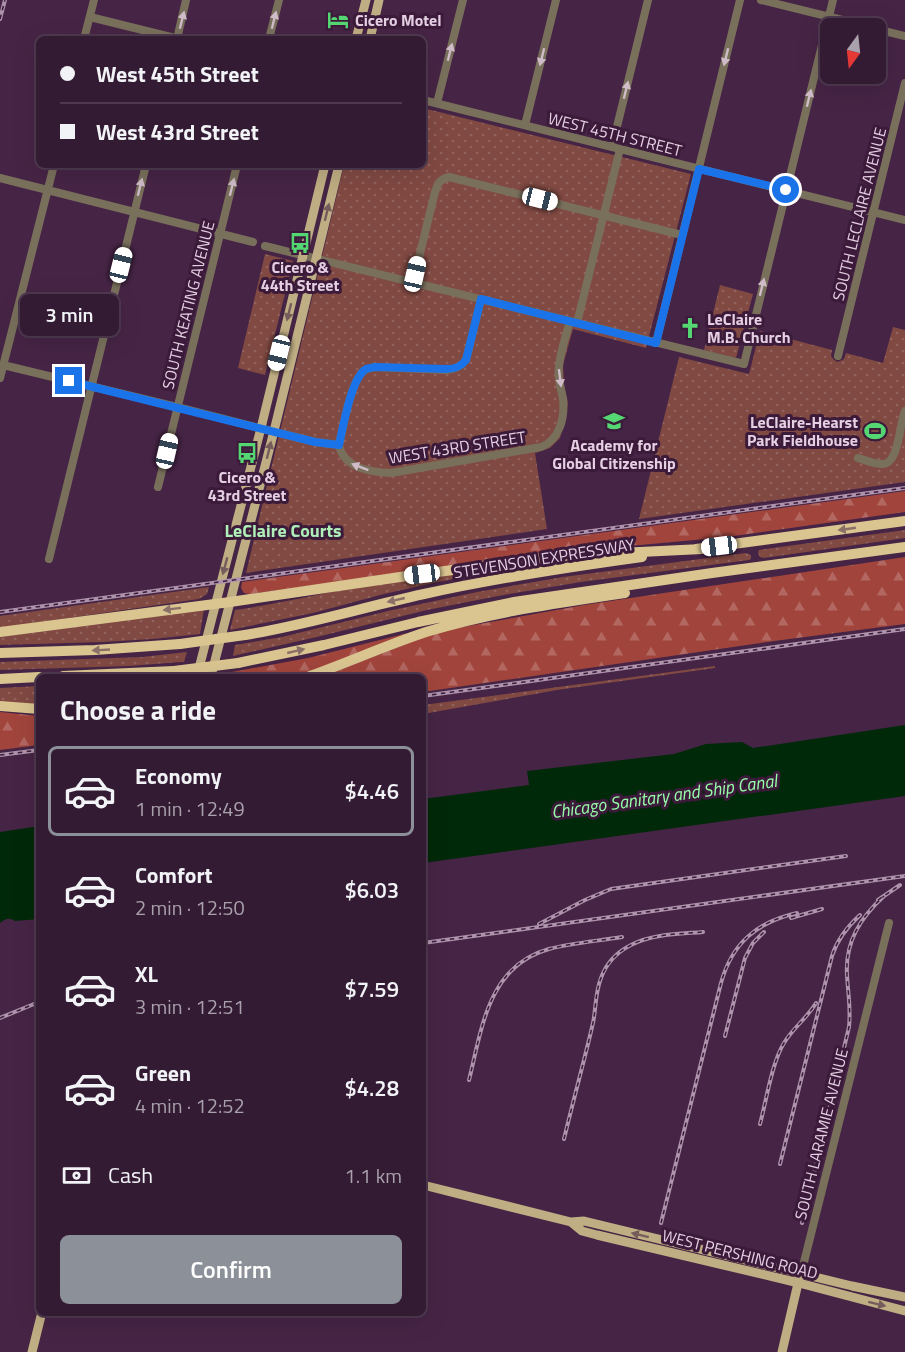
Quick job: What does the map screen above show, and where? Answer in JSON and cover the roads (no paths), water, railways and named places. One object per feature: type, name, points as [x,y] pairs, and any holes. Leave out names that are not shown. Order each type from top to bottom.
[{"type":"highway","points":[[0,632],[558,556],[702,549],[905,521]]},
{"type":"highway","points":[[107,674],[174,671],[238,663],[461,612],[564,594],[905,547]]},
{"type":"highway","name":"STEVENSON EXPRESSWAY","points":[[0,653],[105,650],[180,644],[245,635],[278,630],[414,596],[488,581],[702,549]]},
{"type":"highway","points":[[315,674],[415,636],[449,626],[515,610],[661,587],[712,573]]},
{"type":"highway","points":[[0,679],[36,677]]},
{"type":"highway","points":[[0,706],[36,709]]},
{"type":"main road","points":[[357,36],[366,0]]},
{"type":"main road","points":[[371,36],[379,0]]},
{"type":"main road","points":[[198,674],[261,428],[324,168]]},
{"type":"main road","points":[[212,674],[338,168]]},
{"type":"main road","name":"WEST PERSHING ROAD","points":[[426,1186],[571,1222],[582,1231],[800,1278],[905,1297]]},
{"type":"main road","name":"WEST PERSHING ROAD","points":[[800,1278],[905,1311]]},
{"type":"main road","name":"SOUTH LARAMIE AVENUE","points":[[782,1352],[800,1278]]},
{"type":"main road","points":[[32,1352],[41,1316]]},
{"type":"street","points":[[85,36],[94,0]]},
{"type":"street","points":[[178,36],[186,0]]},
{"type":"street","points":[[270,36],[279,0]]},
{"type":"street","points":[[437,104],[463,0]]},
{"type":"street","points":[[525,125],[556,0]]},
{"type":"street","points":[[573,322],[604,215],[648,0]]},
{"type":"street","points":[[656,343],[740,0]]},
{"type":"street","points":[[761,0],[833,18]]},
{"type":"street","points":[[265,246],[744,364],[833,0]]},
{"type":"street","points":[[90,17],[165,36]]},
{"type":"street","points":[[886,32],[905,36]]},
{"type":"street","name":"SOUTH LECLAIRE AVENUE","points":[[839,353],[905,84]]},
{"type":"street","name":"WEST 45TH STREET","points":[[426,101],[905,220]]},
{"type":"street","points":[[0,378],[53,168]]},
{"type":"street","points":[[49,559],[145,168]]},
{"type":"street","name":"SOUTH KEATING AVENUE","points":[[158,487],[236,168]]},
{"type":"street","points":[[413,282],[438,183],[448,177],[682,235]]},
{"type":"street","points":[[0,178],[253,242]]},
{"type":"street","points":[[3,365],[315,442],[339,445],[353,388],[360,375],[366,369],[375,367],[455,369],[462,365],[466,360],[481,299]]},
{"type":"street","name":"WEST 43RD STREET","points":[[339,445],[344,456],[355,466],[382,472],[542,447],[552,441],[561,422],[563,407],[558,377],[559,364],[573,322]]},
{"type":"street","points":[[858,458],[883,465],[891,461],[895,455],[905,411]]},
{"type":"street","name":"SOUTH LARAMIE AVENUE","points":[[800,1278],[889,923]]},
{"type":"water","name":"Chicago Sanitary and Ship Canal","points":[[905,725],[905,796],[426,863],[426,799],[529,785],[527,771],[674,754],[706,744],[742,742],[753,748]]},
{"type":"water","points":[[36,827],[36,919],[15,921],[7,919],[0,923],[0,832]]},
{"type":"railway","points":[[0,19],[5,0]]},
{"type":"railway","points":[[0,612],[905,488]]},
{"type":"railway","points":[[426,696],[905,629]]},
{"type":"railway","points":[[0,755],[36,750]]},
{"type":"railway","points":[[539,924],[611,889],[846,856]]},
{"type":"railway","points":[[426,943],[905,876]]},
{"type":"railway","points":[[878,900],[900,885]]},
{"type":"railway","points":[[802,1223],[849,1027],[847,975],[849,952],[861,922],[884,896]]},
{"type":"railway","points":[[791,918],[822,909]]},
{"type":"railway","points":[[661,1223],[726,969],[732,956],[748,936],[770,922],[797,913]]},
{"type":"railway","points":[[780,1164],[832,956],[843,934],[860,915]]},
{"type":"railway","points":[[564,1139],[593,1023],[598,989],[606,968],[621,951],[639,941],[666,935],[703,932]]},
{"type":"railway","points":[[725,1036],[745,958],[753,943],[764,932]]},
{"type":"railway","points":[[469,1080],[478,1040],[491,1001],[500,984],[513,969],[529,957],[549,949],[622,937]]},
{"type":"railway","points":[[0,1018],[36,1003]]},
{"type":"railway","points":[[760,1124],[780,1051],[816,1003]]},
{"type":"place","name":"Cicero Motel","points":[[338,20]]},
{"type":"place","name":"Cicero & 44th Street","points":[[300,243]]},
{"type":"place","name":"LeClaire M.B. Church","points":[[690,328]]},
{"type":"place","name":"Academy for Global Citizenship","points":[[614,421]]},
{"type":"place","name":"LeClaire-Hearst Park Fieldhouse","points":[[875,431]]},
{"type":"place","name":"Cicero & 43rd Street","points":[[247,453]]},
{"type":"district","name":"LeClaire Courts","points":[[283,530]]}]
